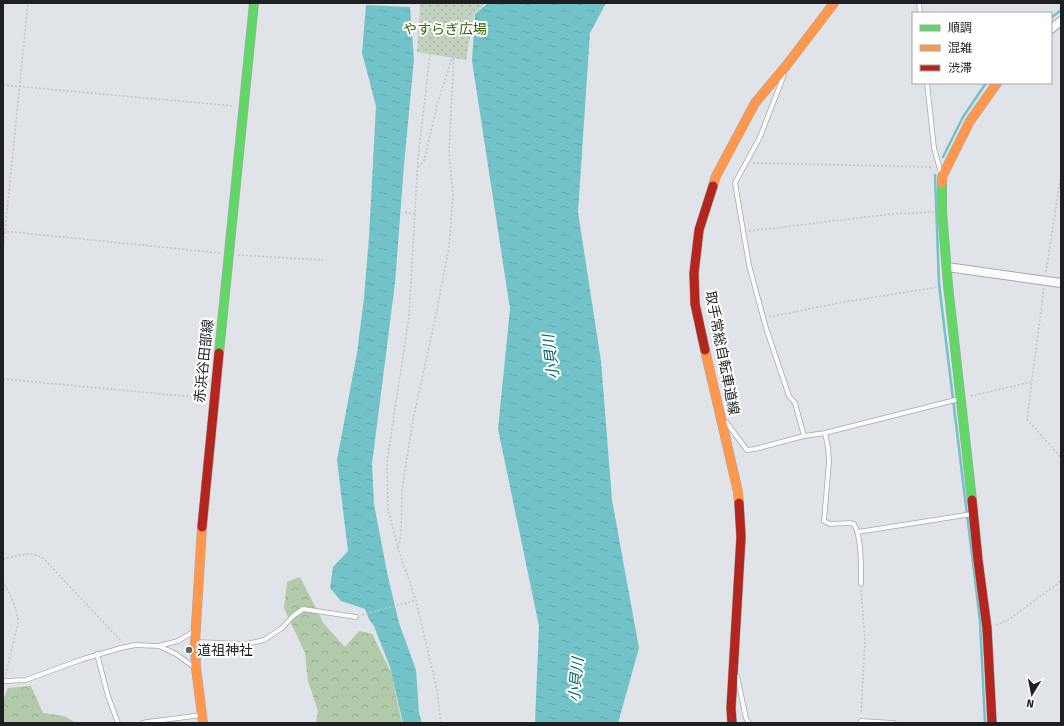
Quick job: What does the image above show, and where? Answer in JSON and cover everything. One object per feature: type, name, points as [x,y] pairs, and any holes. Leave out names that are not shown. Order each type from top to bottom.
[{"type":"street","name":"赤浜谷田部線","points":[[203,719],[196,668],[195,642],[200,545],[254,3]]},
{"type":"street","name":"取手常総自転車道線","points":[[732,723],[731,708],[741,537],[738,492],[695,304],[694,273],[699,230],[716,176],[755,103],[786,66],[834,3]]},
{"type":"street","points":[[1052,28],[1061,21]]},
{"type":"street","points":[[992,723],[987,628],[948,285],[942,211],[942,177],[970,121],[996,84]]},
{"type":"street","points":[[947,267],[1061,283]]},
{"type":"lane","points":[[786,66],[780,86],[760,137],[735,183],[749,266],[763,318],[789,396],[795,403],[804,436]]},
{"type":"lane","points":[[927,84],[934,148],[942,177]]},
{"type":"lane","points":[[720,414],[747,450],[804,436],[825,433],[962,399]]},
{"type":"lane","points":[[825,433],[829,462],[824,521],[830,524],[854,524],[857,529],[861,562],[861,584]]},
{"type":"lane","points":[[858,532],[974,514]]},
{"type":"lane","points":[[195,642],[246,644],[264,640],[282,628],[293,616],[303,609],[356,617]]},
{"type":"lane","points":[[5,681],[26,680],[97,654],[135,645],[159,646],[178,641],[196,630]]},
{"type":"lane","points":[[159,646],[176,654],[196,668]]},
{"type":"lane","points":[[97,654],[108,696],[118,723]]},
{"type":"lane","points":[[734,660],[748,723]]},
{"type":"lane","points":[[143,723],[203,719]]},
{"type":"lane","points":[[861,722],[894,723]]},
{"type":"path","points":[[3,250],[28,3]]},
{"type":"path","points":[[436,3],[433,40],[417,168],[409,317],[387,461],[388,509],[398,548],[416,600],[437,690],[441,723]]},
{"type":"path","points":[[433,40],[455,3]]},
{"type":"path","points":[[417,168],[424,161],[437,105],[461,26],[479,3]]},
{"type":"path","points":[[398,548],[402,491],[414,415],[449,248],[453,195],[449,154],[454,52]]},
{"type":"path","points":[[3,85],[243,107]]},
{"type":"path","points":[[745,163],[939,167]]},
{"type":"path","points":[[1061,174],[1027,419],[1061,458]]},
{"type":"path","points":[[744,232],[892,214],[942,211]]},
{"type":"path","points":[[405,212],[415,214]]},
{"type":"path","points":[[4,231],[229,254],[323,260]]},
{"type":"path","points":[[763,318],[838,303],[948,285]]},
{"type":"path","points":[[3,379],[215,399]]},
{"type":"path","points":[[962,399],[1031,382]]},
{"type":"path","points":[[3,559],[28,553],[38,555],[45,560],[116,637],[124,644],[135,645]]},
{"type":"path","points":[[3,581],[18,615],[18,623],[8,661],[5,681]]},
{"type":"path","points":[[987,628],[1008,620],[1061,581]]},
{"type":"path","points":[[861,584],[865,640],[861,722]]},
{"type":"path","points":[[365,615],[416,600]]},
{"type":"green space","name":"やすらぎ広場","points":[[420,3],[486,3],[474,14],[466,60],[417,52]]},
{"type":"green space","points":[[300,577],[324,624],[345,647],[359,631],[372,634],[391,672],[402,723],[316,723],[318,711],[308,681],[305,653],[284,608],[287,582]]},
{"type":"green space","points":[[31,686],[43,713],[64,716],[76,723],[3,723],[3,700],[8,688]]},
{"type":"water","name":"小貝川","points":[[488,3],[606,3],[590,33],[578,212],[601,361],[612,500],[639,648],[618,723],[535,723],[539,626],[498,429],[510,309],[472,61],[475,14]]},
{"type":"water","points":[[366,5],[410,7],[414,59],[395,283],[372,464],[374,504],[387,572],[399,623],[416,670],[419,713],[422,723],[403,723],[390,667],[374,626],[365,609],[341,601],[330,588],[333,567],[348,551],[337,460],[357,353],[364,298],[369,237],[376,106],[362,53]]},
{"type":"waterway","points":[[1052,17],[1061,10]]},
{"type":"waterway","points":[[943,157],[963,117],[985,84]]},
{"type":"waterway","points":[[935,175],[939,284],[980,621],[985,723]]},
{"type":"traffic: fast","points":[[219,353],[254,3]]},
{"type":"traffic: fast","points":[[942,183],[942,211],[948,285],[972,500]]},
{"type":"traffic: slow","points":[[713,186],[716,176],[755,103],[786,66],[834,3]]},
{"type":"traffic: slow","points":[[942,183],[942,177],[970,121],[996,84]]},
{"type":"traffic: slow","points":[[705,350],[738,492],[739,503]]},
{"type":"traffic: slow","points":[[202,527],[195,642],[196,668],[203,723]]},
{"type":"traffic: jam","points":[[705,350],[695,304],[694,273],[699,230],[713,186]]},
{"type":"traffic: jam","points":[[202,527],[219,353]]},
{"type":"traffic: jam","points":[[972,500],[987,628],[992,723]]},
{"type":"traffic: jam","points":[[732,723],[731,708],[741,537],[739,503]]},
{"type":"place","name":"道祖神社","points":[[189,650]]}]
